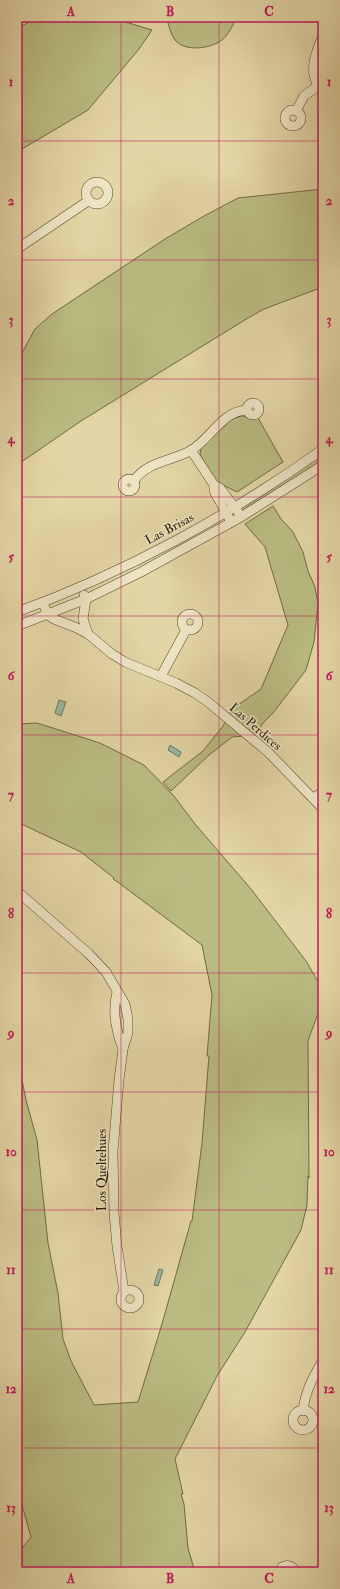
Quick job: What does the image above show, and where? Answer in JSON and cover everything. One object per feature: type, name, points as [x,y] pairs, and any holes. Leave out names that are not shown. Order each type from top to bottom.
[{"type":"street","points":[[296,111],[304,96],[320,89],[313,71],[315,54],[323,36]]},
{"type":"street","points":[[17,249],[88,201]]},
{"type":"street","points":[[134,481],[138,474],[145,469],[191,450],[232,414],[246,410]]},
{"type":"street","name":"Las Brisas","points":[[17,612],[43,603],[80,587],[157,550],[235,508],[269,487],[323,449]]},
{"type":"street","points":[[191,450],[214,485],[220,488],[241,517]]},
{"type":"street","name":"Las Brisas","points":[[17,626],[86,599],[141,572],[241,517],[323,465]]},
{"type":"street","points":[[214,485],[214,491],[231,522]]},
{"type":"street","points":[[80,587],[86,599],[83,619],[88,634]]},
{"type":"street","points":[[43,603],[48,615]]},
{"type":"street","name":"Las Perdices","points":[[48,615],[88,634],[102,647],[125,662],[162,676],[195,693],[227,717],[269,753],[322,807]]},
{"type":"street","points":[[162,676],[186,630]]},
{"type":"street","points":[[313,798],[323,792]]},
{"type":"street","name":"Los Queltehues","points":[[17,891],[89,954],[106,972],[125,1004],[128,1019],[128,1033],[123,1049],[116,1104],[113,1167],[114,1213],[117,1246],[124,1291]]},
{"type":"street","points":[[303,1411],[304,1399],[312,1379],[323,1360]]},
{"type":"street","points":[[279,1572],[282,1567],[288,1565],[296,1572]]},
{"type":"shaded area","points":[[40,17],[109,17],[152,30],[139,49],[88,110],[17,152],[17,28]]},
{"type":"shaded area","points":[[168,17],[237,17],[229,32],[222,40],[204,47],[191,48],[179,44],[175,40],[167,20]]},
{"type":"shaded area","points":[[323,58],[323,84],[319,71]]},
{"type":"shaded area","points":[[323,189],[323,287],[264,309],[248,318],[81,421],[17,465],[17,362],[35,329],[52,314],[165,239],[238,198]]},
{"type":"shaded area","points":[[241,416],[258,418],[283,462],[237,492],[217,482],[200,455],[201,448],[232,419]]},
{"type":"shaded area","points":[[323,454],[323,461],[242,511],[241,508]]},
{"type":"shaded area","points":[[273,506],[281,519],[293,532],[303,552],[308,571],[315,587],[318,604],[314,642],[306,670],[273,713],[263,723],[256,735],[232,737],[209,755],[171,791],[163,782],[203,751],[223,726],[232,709],[261,689],[288,625],[265,547],[245,524]]},
{"type":"shaded area","points":[[59,700],[66,702],[61,716],[55,713]]},
{"type":"shaded area","points":[[37,723],[100,743],[144,765],[173,795],[195,824],[251,889],[306,961],[323,990],[323,1000],[308,1041],[309,1178],[308,1176],[307,1205],[301,1230],[245,1332],[217,1376],[175,1459],[183,1494],[181,1494],[184,1504],[188,1548],[195,1572],[17,1572],[17,1555],[31,1537],[22,1505],[21,1490],[17,1480],[17,1055],[26,1100],[37,1140],[48,1243],[58,1293],[63,1339],[71,1361],[94,1405],[138,1402],[192,1221],[202,1143],[212,995],[202,945],[113,879],[114,878],[81,852],[17,822],[17,724]]},
{"type":"shaded area","points":[[170,745],[181,752],[179,757],[168,750]]},
{"type":"shaded area","points":[[159,1269],[163,1270],[158,1286],[154,1285]]}]
